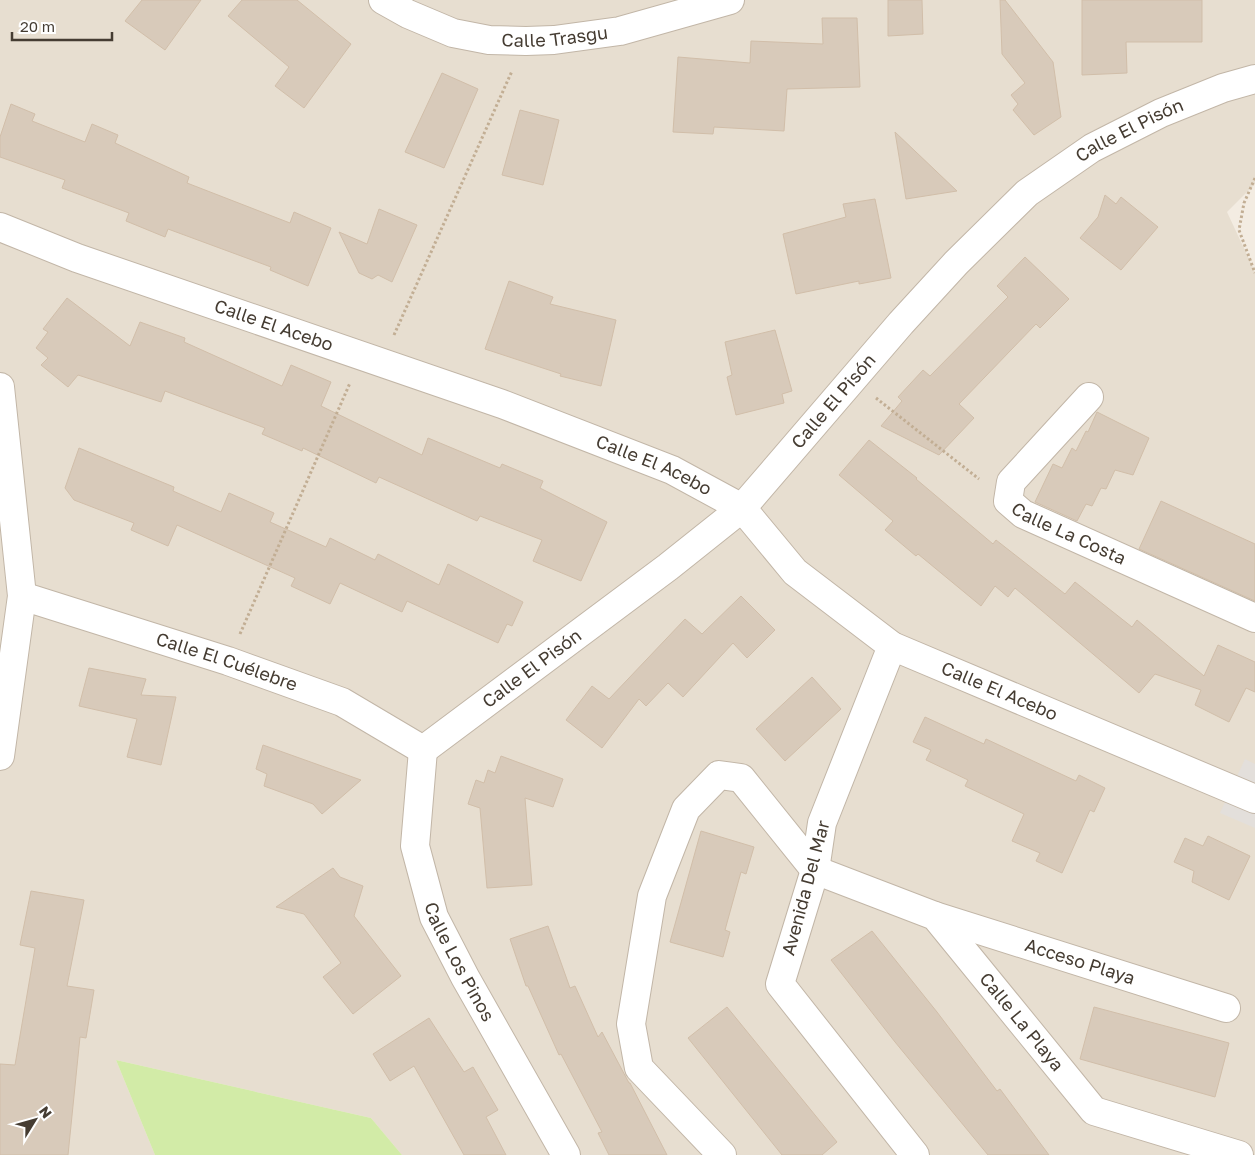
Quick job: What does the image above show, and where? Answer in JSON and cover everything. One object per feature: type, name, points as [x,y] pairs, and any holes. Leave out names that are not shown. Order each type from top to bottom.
[{"type":"street","name":"Calle Trasgu","points":[[383,0],[408,14],[453,33],[489,40],[526,41],[554,40],[620,31],[730,0]]},
{"type":"street","name":"Calle El Pisón","points":[[423,750],[668,568],[742,508],[901,323],[956,263],[1027,194],[1092,148],[1161,113],[1223,88],[1255,79]]},
{"type":"street","name":"Calle El Acebo","points":[[1,233],[502,404],[672,470],[742,508],[795,572],[892,646],[1255,799]]},
{"type":"street","points":[[0,387],[22,596],[0,756]]},
{"type":"street","name":"Calle La Costa","points":[[1088,396],[1011,482],[1008,501],[1023,514],[1255,618]]},
{"type":"street","name":"Calle El Cuélebre","points":[[22,596],[228,661],[342,702],[423,750]]},
{"type":"street","name":"Avenida Del Mar","points":[[892,646],[822,823],[815,870],[780,984],[915,1155]]},
{"type":"street","name":"Calle Los Pinos","points":[[423,750],[416,846],[434,917],[465,977],[566,1155]]},
{"type":"street","points":[[722,1155],[639,1068],[631,1024],[652,896],[686,809],[719,775],[741,778],[815,870]]},
{"type":"street","name":"Calle La Playa","points":[[815,870],[935,916],[1094,1111],[1239,1155]]},
{"type":"street","name":"Acceso Playa","points":[[935,916],[1226,1008]]},
{"type":"path","points":[[228,661],[354,375],[373,360],[393,336],[526,41]]},
{"type":"path","points":[[1255,178],[1244,202],[1239,230],[1255,273]]},
{"type":"path","points":[[852,379],[1008,501]]},
{"type":"shaded area","points":[[0,0],[1255,0],[1255,184],[1227,212],[1255,272],[1255,1155],[402,1155],[371,1118],[116,1060],[155,1155],[0,1155]]},
{"type":"shaded area","points":[[1245,759],[1255,764],[1255,828],[1220,813]]},
{"type":"green space","points":[[116,1060],[371,1118],[402,1155],[155,1155]]},
{"type":"building","points":[[142,0],[201,0],[165,50],[125,21]]},
{"type":"building","points":[[242,0],[297,0],[351,44],[304,108],[275,86],[289,67],[228,16]]},
{"type":"building","points":[[888,0],[922,0],[923,34],[888,36]]},
{"type":"building","points":[[1000,0],[1005,0],[1053,62],[1061,117],[1034,135],[1013,110],[1018,104],[1011,95],[1025,83],[1002,54]]},
{"type":"building","points":[[1082,0],[1202,0],[1202,42],[1126,42],[1127,73],[1082,75]]},
{"type":"building","points":[[822,18],[857,18],[860,87],[787,89],[784,131],[714,127],[713,134],[673,132],[678,57],[750,63],[751,41],[823,44]]},
{"type":"building","points":[[442,73],[478,89],[444,168],[405,152]]},
{"type":"building","points":[[11,104],[35,114],[32,121],[85,142],[92,124],[118,135],[115,143],[189,177],[187,183],[290,223],[294,212],[331,228],[308,286],[270,270],[271,267],[168,229],[165,237],[126,221],[129,213],[62,188],[65,180],[0,157],[0,137]]},
{"type":"building","points":[[520,110],[559,120],[543,185],[502,175]]},
{"type":"building","points":[[895,132],[957,191],[906,199]]},
{"type":"building","points":[[1105,195],[1116,204],[1121,197],[1158,227],[1121,270],[1080,238],[1098,217]]},
{"type":"building","points":[[875,199],[891,278],[859,284],[859,281],[796,294],[783,234],[846,217],[843,204]]},
{"type":"building","points":[[379,209],[417,225],[392,282],[378,275],[372,279],[359,273],[339,232],[367,244]]},
{"type":"building","points":[[1025,257],[1069,299],[1040,328],[1036,324],[959,404],[974,418],[939,455],[881,426],[902,401],[898,397],[923,370],[930,376],[1008,297],[997,286]]},
{"type":"building","points":[[509,281],[553,297],[550,304],[616,320],[601,386],[560,376],[561,374],[485,349]]},
{"type":"building","points":[[67,298],[130,346],[140,322],[185,338],[184,342],[282,386],[291,365],[331,382],[321,406],[422,455],[428,438],[500,468],[502,464],[543,481],[540,488],[607,522],[581,581],[533,561],[542,540],[480,516],[477,521],[379,477],[376,483],[303,448],[302,451],[262,434],[265,428],[165,391],[161,402],[78,375],[68,387],[41,365],[48,358],[36,348],[48,332],[43,329]]},
{"type":"building","points":[[775,330],[792,391],[782,394],[784,403],[736,415],[727,377],[732,375],[725,342]]},
{"type":"building","points":[[1097,412],[1149,438],[1133,475],[1115,470],[1106,489],[1101,488],[1092,506],[1086,504],[1077,521],[1035,502],[1053,464],[1062,468],[1072,448],[1076,451],[1086,431],[1088,432]]},
{"type":"building","points":[[869,440],[917,478],[993,544],[996,540],[1065,594],[1075,582],[1132,627],[1137,620],[1204,676],[1218,645],[1255,662],[1255,692],[1246,688],[1229,722],[1195,705],[1201,690],[1155,674],[1139,693],[1015,588],[1008,597],[995,586],[981,606],[918,554],[916,556],[885,530],[893,521],[839,475]]},
{"type":"building","points":[[79,448],[174,487],[173,491],[221,512],[229,493],[274,513],[270,522],[326,547],[330,538],[375,560],[378,554],[439,585],[448,564],[523,602],[512,626],[507,624],[498,643],[407,601],[402,612],[340,583],[330,604],[291,586],[295,578],[177,525],[168,546],[131,530],[134,523],[74,500],[65,488]]},
{"type":"building","points":[[1161,501],[1255,544],[1255,601],[1139,549]]},
{"type":"building","points":[[741,596],[775,630],[747,658],[733,643],[683,697],[668,683],[646,706],[639,699],[602,748],[566,720],[592,686],[609,699],[685,619],[702,634]]},
{"type":"building","points":[[89,668],[146,679],[141,695],[176,697],[161,765],[127,757],[137,719],[79,706]]},
{"type":"building","points":[[812,677],[841,709],[785,761],[756,729]]},
{"type":"building","points":[[925,717],[984,744],[986,739],[1076,781],[1079,775],[1105,788],[1094,812],[1090,810],[1062,873],[1036,861],[1040,853],[1012,841],[1024,814],[965,786],[968,780],[926,760],[931,750],[913,742]]},
{"type":"building","points":[[263,745],[361,780],[322,814],[313,804],[264,786],[267,774],[256,769]]},
{"type":"building","points":[[501,756],[563,779],[553,807],[525,798],[532,885],[487,888],[480,808],[468,804],[476,780],[484,783],[488,770],[495,773]]},
{"type":"building","points":[[701,831],[754,847],[746,874],[741,872],[725,930],[730,932],[723,957],[670,942]]},
{"type":"building","points":[[1208,836],[1250,856],[1229,900],[1192,882],[1194,871],[1174,862],[1185,838],[1203,846]]},
{"type":"building","points":[[333,868],[340,877],[363,886],[354,916],[401,976],[353,1014],[323,977],[341,963],[304,914],[276,907]]},
{"type":"building","points":[[31,891],[84,900],[67,986],[94,990],[86,1038],[80,1037],[68,1155],[0,1155],[0,1064],[15,1065],[35,948],[20,945]]},
{"type":"building","points":[[548,926],[570,988],[575,986],[598,1037],[602,1032],[667,1155],[609,1155],[598,1133],[602,1132],[561,1054],[559,1055],[528,986],[526,986],[510,939]]},
{"type":"building","points":[[872,931],[997,1091],[1000,1089],[1049,1155],[988,1155],[895,1042],[831,960]]},
{"type":"building","points":[[727,1007],[837,1142],[822,1155],[782,1155],[688,1038]]},
{"type":"building","points":[[1094,1007],[1229,1043],[1215,1097],[1080,1059]]},
{"type":"building","points":[[429,1018],[464,1072],[473,1067],[498,1110],[486,1117],[506,1155],[464,1155],[414,1066],[390,1081],[373,1054]]}]
